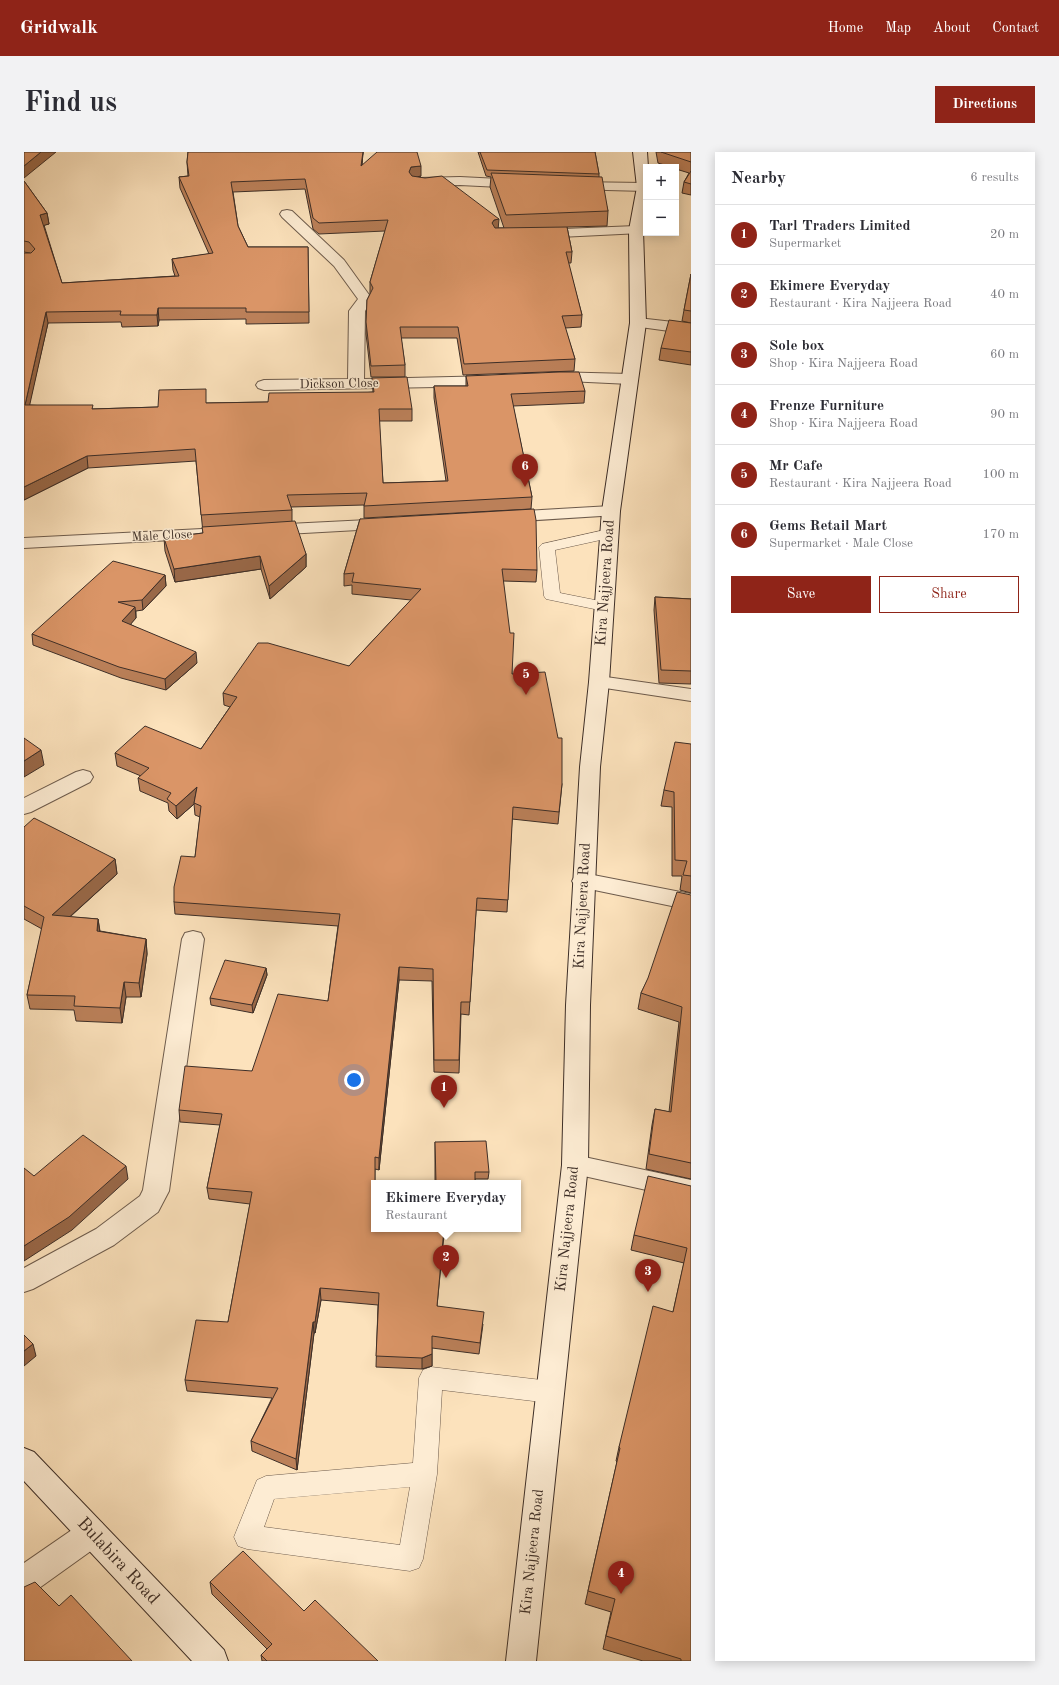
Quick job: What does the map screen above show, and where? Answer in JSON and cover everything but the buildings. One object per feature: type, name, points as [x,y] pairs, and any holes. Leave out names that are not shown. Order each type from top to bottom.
[{"type":"street","name":"Kira Najjeera Road","points":[[640,152],[643,178]]},
{"type":"street","points":[[417,182],[460,181],[537,185]]},
{"type":"street","points":[[560,185],[643,187]]},
{"type":"street","name":"Kira Najjeera Road","points":[[521,1661],[575,1165],[578,1006],[583,881],[590,767],[611,511],[638,322],[636,230],[643,192]]},
{"type":"street","points":[[287,214],[339,263],[365,299],[356,311],[356,384]]},
{"type":"street","points":[[523,234],[636,230]]},
{"type":"street","points":[[638,322],[691,329]]},
{"type":"street","points":[[537,378],[558,376],[630,379]]},
{"type":"street","name":"Dickson Close","points":[[264,385],[508,380]]},
{"type":"street","points":[[492,518],[611,511]]},
{"type":"street","name":"Male Close","points":[[24,543],[405,523]]},
{"type":"street","points":[[598,682],[691,695]]},
{"type":"street","points":[[24,807],[84,777]]},
{"type":"street","points":[[583,881],[691,902]]},
{"type":"street","points":[[24,1281],[104,1237],[149,1204],[156,1191],[193,940]]},
{"type":"street","points":[[575,1165],[691,1190]]},
{"type":"street","name":"Bulabira Road","points":[[24,1462],[213,1661]]},
{"type":"street","points":[[24,1581],[92,1533]]},
{"type":"lane","points":[[604,606],[552,596],[547,547],[609,534]]},
{"type":"lane","points":[[425,1474],[266,1488],[247,1537],[410,1558],[425,1474],[431,1378],[550,1392]]},
{"type":"place","name":"Gems Retail Mart","points":[[525,487]]},
{"type":"place","name":"Mr Cafe","points":[[526,695]]},
{"type":"place","name":"Tarl Traders Limited","points":[[444,1108]]},
{"type":"place","name":"Ekimere Everyday","points":[[446,1278]]},
{"type":"place","name":"Sole box","points":[[648,1292]]},
{"type":"place","name":"Frenze Furniture","points":[[621,1594]]}]
